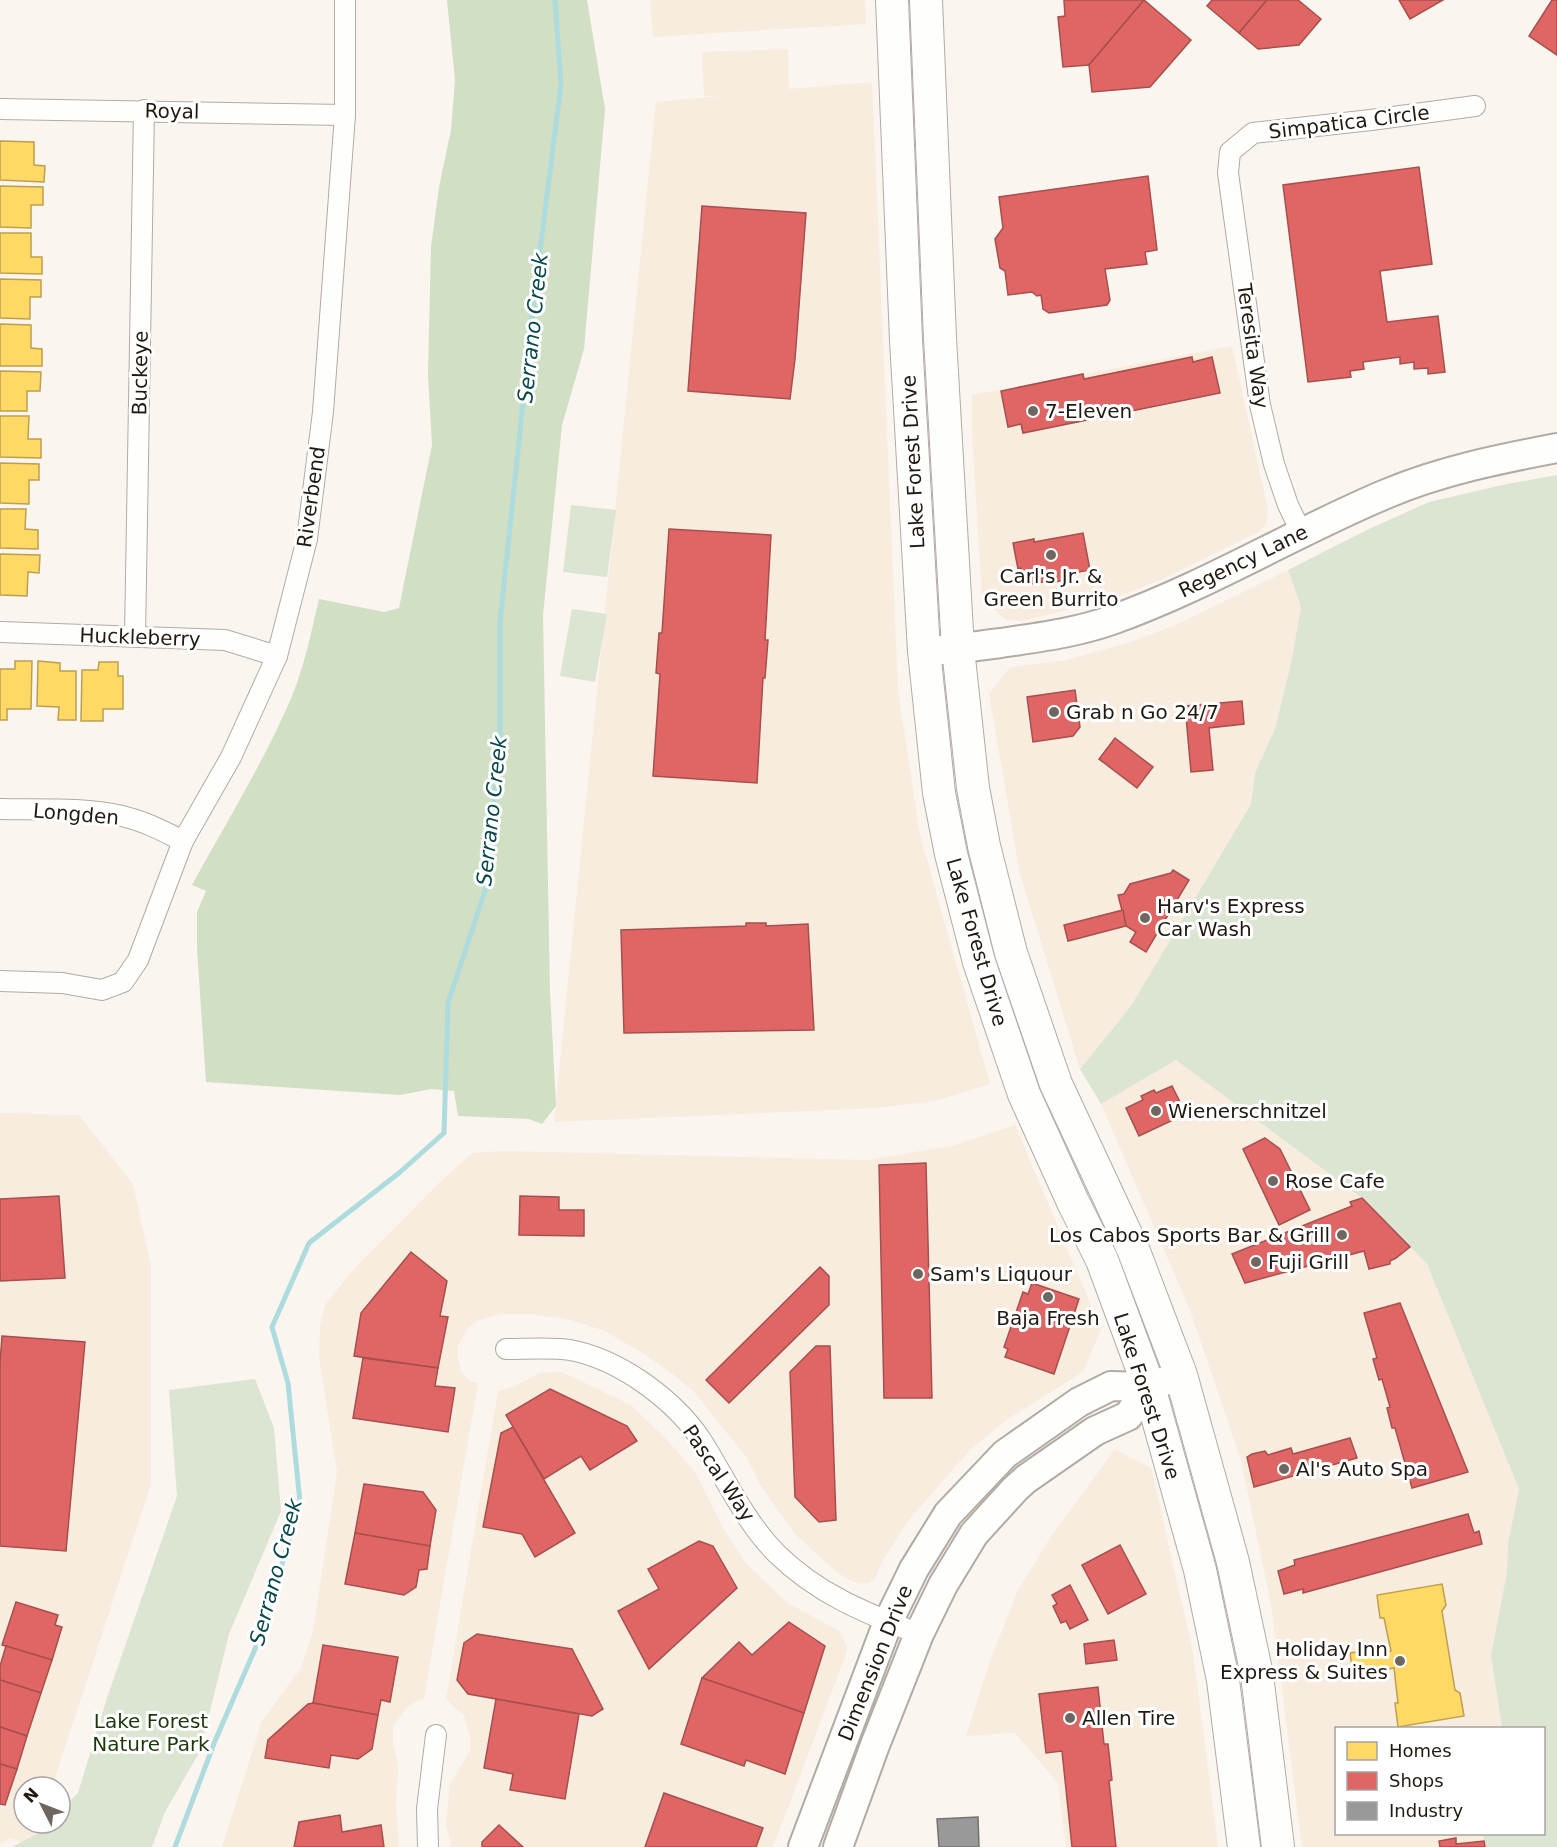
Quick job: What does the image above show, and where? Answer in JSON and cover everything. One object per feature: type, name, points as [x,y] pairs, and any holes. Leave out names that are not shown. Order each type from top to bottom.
[{"type":"main road","name":"Lake Forest Drive","points":[[892,0],[906,340],[924,651],[939,793],[951,854],[979,962],[1024,1094],[1102,1260],[1149,1386],[1200,1570],[1223,1680],[1244,1847]]},
{"type":"main road","name":"Lake Forest Drive","points":[[926,0],[940,338],[958,650],[973,788],[984,846],[1011,953],[1056,1084],[1134,1249],[1181,1375],[1233,1562],[1257,1674],[1278,1847]]},
{"type":"main road","name":"Regency Lane","points":[[924,651],[958,650],[1061,635],[1112,620],[1175,594],[1360,505],[1469,467],[1557,448]]},
{"type":"main road","name":"Dimension Drive","points":[[803,1847],[888,1622],[914,1569],[948,1514],[1005,1454],[1079,1402],[1110,1386],[1149,1386],[1181,1375]]},
{"type":"main road","name":"Dimension Drive","points":[[838,1847],[919,1634],[943,1585],[974,1534],[1015,1490],[1095,1431],[1128,1416],[1149,1386]]},
{"type":"street","name":"Riverbend","points":[[0,981],[62,983],[102,990],[123,982],[138,960],[183,841],[231,758],[277,656],[307,539],[323,412],[345,115],[345,0]]},
{"type":"street","name":"Simpatica Circle","points":[[1230,152],[1253,134],[1475,106]]},
{"type":"street","name":"Royal","points":[[0,109],[345,115]]},
{"type":"street","name":"Buckeye","points":[[135,636],[144,110]]},
{"type":"street","name":"Teresita Way","points":[[1230,152],[1228,172],[1260,405],[1274,464],[1288,505],[1302,534]]},
{"type":"street","name":"Huckleberry","points":[[0,632],[225,640],[277,656]]},
{"type":"street","name":"Longden","points":[[0,809],[90,811],[123,816],[153,826],[183,841]]},
{"type":"street","name":"Pascal Way","points":[[506,1349],[569,1349],[610,1363],[642,1381],[676,1410],[700,1439],[746,1515],[777,1553],[822,1590],[845,1603],[919,1634]]},
{"type":"street","points":[[428,1847],[427,1809],[436,1735]]},
{"type":"shaded area","points":[[650,0],[865,0],[866,24],[653,37]]},
{"type":"shaded area","points":[[788,49],[789,89],[872,82],[898,691],[920,835],[990,1084],[935,1101],[877,1108],[554,1122],[656,102],[720,96],[704,96],[702,52]]},
{"type":"shaded area","points":[[1232,346],[1268,510],[1266,524],[1260,531],[1165,578],[1112,599],[1039,617],[1021,621],[1006,620],[982,599],[972,395]]},
{"type":"shaded area","points":[[1288,570],[1301,607],[1291,663],[1275,729],[1255,773],[1251,804],[1131,1006],[1080,1069],[1020,874],[989,694],[1010,667],[1066,660],[1131,642],[1182,622]]},
{"type":"shaded area","points":[[1176,1060],[1362,1198],[1427,1264],[1519,1489],[1508,1543],[1507,1572],[1491,1655],[1502,1727],[1335,1727],[1335,1835],[1483,1835],[1485,1847],[1302,1847],[1271,1604],[1241,1461],[1190,1310],[1101,1104]]},
{"type":"shaded area","points":[[0,1113],[79,1115],[133,1184],[151,1266],[151,1484],[56,1775],[12,1775],[12,1835],[36,1835],[33,1845],[10,1838],[0,1844]]},
{"type":"shaded area","points":[[1015,1125],[1101,1329],[1083,1372],[1008,1419],[970,1450],[908,1521],[883,1560],[875,1578],[868,1583],[854,1582],[836,1572],[794,1533],[759,1483],[747,1458],[694,1392],[647,1356],[605,1331],[571,1320],[532,1314],[501,1314],[476,1321],[466,1330],[458,1346],[461,1371],[470,1381],[478,1383],[424,1698],[408,1706],[393,1727],[393,1743],[398,1771],[396,1801],[399,1847],[222,1847],[262,1721],[301,1668],[313,1632],[337,1472],[319,1357],[320,1326],[325,1305],[351,1272],[439,1183],[472,1153],[503,1151],[868,1160],[955,1145]]},
{"type":"shaded area","points":[[562,1372],[631,1405],[668,1441],[695,1472],[722,1526],[745,1562],[786,1602],[839,1631],[847,1647],[773,1847],[451,1847],[446,1823],[450,1784],[470,1751],[470,1736],[464,1716],[446,1699],[498,1391],[516,1386],[539,1373]]},
{"type":"shaded area","points":[[1115,1449],[1151,1468],[1193,1652],[1218,1847],[1066,1847],[1058,1783],[1015,1733],[966,1736],[990,1661],[1018,1590],[1052,1535]]},
{"type":"green space","points":[[447,0],[587,0],[605,109],[584,349],[562,425],[543,615],[550,991],[556,1106],[542,1124],[529,1119],[458,1116],[454,1091],[431,1089],[400,1095],[206,1082],[197,949],[197,912],[206,891],[192,885],[256,771],[290,701],[303,663],[319,599],[384,612],[399,608],[432,445],[428,374],[431,247],[439,187],[451,130],[455,80]]},
{"type":"green space","points":[[1557,475],[1557,1847],[1485,1847],[1483,1835],[1545,1835],[1545,1727],[1502,1727],[1491,1655],[1507,1572],[1508,1543],[1519,1489],[1427,1264],[1362,1198],[1176,1060],[1101,1104],[1080,1069],[1131,1006],[1251,804],[1255,773],[1275,729],[1291,663],[1301,607],[1288,570],[1429,502]]},
{"type":"green space","points":[[571,505],[616,510],[607,577],[563,572]]},
{"type":"green space","points":[[572,609],[607,614],[595,682],[560,676]]},
{"type":"green space","name":"Lake Forest Nature Park","points":[[255,1379],[274,1428],[281,1511],[229,1634],[200,1751],[165,1812],[152,1847],[12,1847],[35,1835],[72,1835],[72,1799],[78,1793],[107,1698],[177,1496],[169,1390]]},
{"type":"building: Homes","points":[[0,141],[34,142],[34,165],[45,166],[44,182],[0,180]]},
{"type":"building: Homes","points":[[0,186],[43,187],[43,205],[31,205],[31,228],[0,227]]},
{"type":"building: Homes","points":[[0,233],[31,233],[31,257],[42,257],[42,274],[0,273]]},
{"type":"building: Homes","points":[[0,279],[41,280],[41,297],[30,297],[30,319],[0,318]]},
{"type":"building: Homes","points":[[0,324],[31,325],[31,348],[42,349],[42,366],[0,366]]},
{"type":"building: Homes","points":[[0,371],[41,372],[40,391],[27,391],[27,411],[0,411]]},
{"type":"building: Homes","points":[[0,416],[29,416],[28,439],[41,439],[41,458],[0,457]]},
{"type":"building: Homes","points":[[0,463],[39,464],[39,480],[29,480],[29,504],[0,503]]},
{"type":"building: Homes","points":[[0,509],[26,509],[25,529],[38,530],[38,549],[0,548]]},
{"type":"building: Homes","points":[[0,554],[40,555],[39,573],[28,572],[27,596],[0,595]]},
{"type":"building: Homes","points":[[15,661],[32,661],[31,709],[7,709],[7,720],[0,720],[0,669],[15,669]]},
{"type":"building: Homes","points":[[38,661],[60,663],[60,671],[76,671],[76,720],[58,720],[59,707],[37,706]]},
{"type":"building: Homes","points":[[99,662],[118,662],[118,676],[123,676],[123,709],[103,709],[103,721],[81,721],[82,670],[98,670]]},
{"type":"building: Homes","name":"Holiday Inn Express & Suites","points":[[1442,1584],[1446,1605],[1442,1611],[1455,1690],[1460,1693],[1464,1716],[1398,1727],[1394,1668],[1379,1671],[1380,1676],[1354,1680],[1350,1653],[1377,1649],[1377,1654],[1391,1651],[1384,1618],[1380,1618],[1377,1595]]},
{"type":"building: Shops","points":[[1064,0],[1144,0],[1089,65],[1063,67],[1058,17],[1065,16]]},
{"type":"building: Shops","points":[[1144,0],[1191,40],[1150,87],[1092,92],[1089,65]]},
{"type":"building: Shops","points":[[1212,0],[1267,0],[1239,33],[1207,6]]},
{"type":"building: Shops","points":[[1267,0],[1298,0],[1321,19],[1299,45],[1258,49],[1239,33]]},
{"type":"building: Shops","points":[[1399,0],[1443,0],[1410,19]]},
{"type":"building: Shops","points":[[1552,0],[1557,0],[1557,55],[1529,36]]},
{"type":"building: Shops","points":[[1419,167],[1432,264],[1380,271],[1387,322],[1438,316],[1445,372],[1428,374],[1428,368],[1414,369],[1414,362],[1400,364],[1400,357],[1363,362],[1364,369],[1350,371],[1351,377],[1308,382],[1283,185]]},
{"type":"building: Shops","points":[[1148,176],[1157,250],[1145,252],[1147,264],[1105,269],[1110,300],[1107,305],[1049,313],[1043,309],[1041,295],[1037,296],[1032,292],[1008,295],[1005,271],[1000,268],[995,239],[1003,228],[999,197]]},
{"type":"building: Shops","points":[[702,206],[806,213],[790,399],[688,391]]},
{"type":"building: Shops","points":[[1192,357],[1193,362],[1212,357],[1220,393],[1023,433],[1021,424],[1008,427],[1001,391],[1083,374],[1084,379]]},
{"type":"building: Shops","points":[[669,529],[771,535],[765,640],[768,640],[765,678],[763,678],[757,783],[653,776],[660,674],[656,673],[659,633],[662,633]]},
{"type":"building: Shops","name":"Carl's Jr. & Green Burrito","points":[[1083,533],[1090,570],[1062,575],[1064,580],[1055,582],[1055,580],[1031,584],[1030,580],[1024,582],[1021,568],[1018,569],[1013,543],[1034,539],[1034,542]]},
{"type":"building: Shops","name":"Grab n Go 24/7","points":[[1075,690],[1080,727],[1073,736],[1033,742],[1027,697]]},
{"type":"building: Shops","points":[[1242,701],[1244,724],[1209,728],[1213,770],[1191,772],[1185,706]]},
{"type":"building: Shops","name":"Grab n Go 24/7","points":[[1115,738],[1153,767],[1137,788],[1099,759]]},
{"type":"building: Shops","name":"Harv's Express Car Wash","points":[[1173,870],[1189,880],[1146,952],[1130,942],[1136,932],[1126,926],[1118,895],[1124,894],[1130,884],[1171,873]]},
{"type":"building: Shops","points":[[1123,910],[1126,926],[1068,941],[1064,925]]},
{"type":"building: Shops","points":[[746,923],[766,923],[766,926],[808,924],[814,1030],[624,1033],[621,930],[746,926]]},
{"type":"building: Shops","name":"Wienerschnitzel","points":[[1172,1086],[1186,1114],[1139,1136],[1126,1108],[1143,1100],[1141,1096]]},
{"type":"building: Shops","points":[[1265,1138],[1280,1149],[1310,1210],[1279,1225],[1243,1149]]},
{"type":"building: Shops","points":[[926,1163],[932,1398],[884,1398],[879,1165]]},
{"type":"building: Shops","points":[[59,1196],[65,1278],[0,1281],[0,1199]]},
{"type":"building: Shops","points":[[520,1196],[559,1197],[559,1210],[584,1210],[584,1236],[519,1235]]},
{"type":"building: Shops","points":[[1362,1198],[1410,1247],[1390,1261],[1390,1264],[1369,1269],[1364,1251],[1245,1283],[1232,1254],[1352,1206],[1350,1202]]},
{"type":"building: Shops","points":[[411,1252],[447,1281],[440,1316],[448,1317],[438,1368],[354,1356],[361,1313]]},
{"type":"building: Shops","points":[[820,1267],[829,1276],[829,1305],[729,1403],[706,1380]]},
{"type":"building: Shops","points":[[1032,1283],[1079,1299],[1054,1374],[1005,1357],[1008,1349],[1004,1347],[1023,1292],[1028,1294]]},
{"type":"building: Shops","points":[[1400,1303],[1468,1472],[1412,1488],[1395,1428],[1392,1428],[1387,1408],[1390,1407],[1382,1379],[1379,1380],[1373,1359],[1377,1358],[1364,1313]]},
{"type":"building: Shops","points":[[2,1336],[85,1342],[66,1551],[0,1546]]},
{"type":"building: Shops","points":[[816,1346],[830,1346],[836,1520],[819,1522],[795,1497],[790,1372]]},
{"type":"building: Shops","points":[[363,1358],[438,1368],[435,1386],[455,1388],[448,1432],[353,1418]]},
{"type":"building: Shops","points":[[550,1389],[627,1426],[637,1441],[590,1470],[581,1456],[544,1479],[506,1415]]},
{"type":"building: Shops","points":[[513,1427],[575,1533],[535,1557],[522,1534],[483,1527],[501,1433]]},
{"type":"building: Shops","name":"Al's Auto Spa","points":[[1350,1438],[1357,1458],[1254,1487],[1247,1457],[1252,1454],[1265,1451],[1268,1455],[1291,1448],[1293,1454]]},
{"type":"building: Shops","points":[[364,1484],[423,1492],[436,1510],[430,1546],[355,1533]]},
{"type":"building: Shops","points":[[1468,1514],[1474,1533],[1479,1531],[1482,1544],[1303,1593],[1303,1589],[1284,1594],[1278,1571],[1295,1565],[1294,1560]]},
{"type":"building: Shops","points":[[355,1533],[430,1546],[427,1569],[419,1570],[416,1587],[404,1595],[345,1584]]},
{"type":"building: Shops","points":[[699,1541],[713,1546],[737,1588],[649,1669],[618,1611],[659,1589],[648,1569]]},
{"type":"building: Shops","points":[[1120,1545],[1146,1594],[1108,1614],[1082,1565]]},
{"type":"building: Shops","points":[[1070,1585],[1088,1620],[1070,1629],[1066,1621],[1061,1623],[1053,1606],[1057,1604],[1052,1595]]},
{"type":"building: Shops","points":[[16,1602],[58,1615],[55,1625],[62,1627],[52,1660],[2,1645]]},
{"type":"building: Shops","points":[[789,1622],[825,1646],[804,1713],[702,1678],[739,1642],[752,1655]]},
{"type":"building: Shops","points":[[477,1634],[572,1649],[603,1709],[592,1716],[468,1694],[457,1680],[464,1643]]},
{"type":"building: Shops","points":[[1114,1640],[1117,1660],[1086,1664],[1084,1644]]},
{"type":"building: Shops","points":[[323,1645],[398,1657],[390,1702],[381,1700],[378,1715],[313,1703]]},
{"type":"building: Shops","points":[[6,1646],[52,1660],[41,1693],[0,1680],[0,1666]]},
{"type":"building: Shops","points":[[702,1678],[804,1713],[785,1774],[746,1760],[744,1766],[681,1744]]},
{"type":"building: Shops","points":[[0,1680],[41,1693],[27,1736],[0,1727]]},
{"type":"building: Shops","points":[[1098,1687],[1104,1744],[1108,1744],[1112,1780],[1109,1781],[1116,1847],[1072,1847],[1062,1751],[1046,1753],[1039,1694]]},
{"type":"building: Shops","points":[[496,1699],[579,1714],[565,1799],[510,1790],[513,1774],[484,1768]]},
{"type":"building: Shops","points":[[308,1704],[378,1715],[372,1749],[358,1759],[331,1755],[329,1768],[265,1758],[268,1740]]},
{"type":"building: Shops","points":[[0,1727],[27,1736],[17,1769],[0,1764]]},
{"type":"building: Shops","points":[[0,1764],[17,1769],[15,1775],[12,1775],[12,1784],[5,1805],[0,1804]]},
{"type":"building: Shops","points":[[664,1793],[763,1828],[756,1847],[645,1847]]},
{"type":"building: Shops","points":[[340,1815],[342,1832],[381,1825],[384,1847],[294,1847],[299,1822]]},
{"type":"building: Shops","points":[[499,1825],[523,1847],[482,1847],[482,1842]]},
{"type":"building: Shops","points":[[1456,1838],[1456,1844],[1484,1841],[1485,1847],[1440,1847],[1439,1841]]},
{"type":"building: Industry","points":[[978,1817],[979,1847],[939,1847],[937,1819]]},
{"type":"waterway","name":"Serrano Creek","points":[[175,1847],[215,1741],[262,1633],[300,1502],[288,1383],[272,1327],[309,1243],[399,1173],[444,1133],[448,1003],[485,891],[500,741],[500,622],[534,298],[561,84],[555,0]]},
{"type":"place","name":"7-Eleven","points":[[1033,411]]},
{"type":"place","name":"Carl's Jr. & Green Burrito","points":[[1051,555]]},
{"type":"place","name":"Grab n Go 24/7","points":[[1054,712]]},
{"type":"place","name":"Harv's Express Car Wash","points":[[1145,918]]},
{"type":"place","name":"Wienerschnitzel","points":[[1156,1111]]},
{"type":"place","name":"Rose Cafe","points":[[1273,1181]]},
{"type":"place","name":"Los Cabos Sports Bar & Grill","points":[[1342,1235]]},
{"type":"place","name":"Fuji Grill","points":[[1256,1262]]},
{"type":"place","name":"Sam's Liquour","points":[[918,1274]]},
{"type":"place","name":"Baja Fresh","points":[[1048,1297]]},
{"type":"place","name":"Al's Auto Spa","points":[[1284,1469]]},
{"type":"place","name":"Holiday Inn Express & Suites","points":[[1400,1661]]},
{"type":"place","name":"Allen Tire","points":[[1070,1718]]}]
